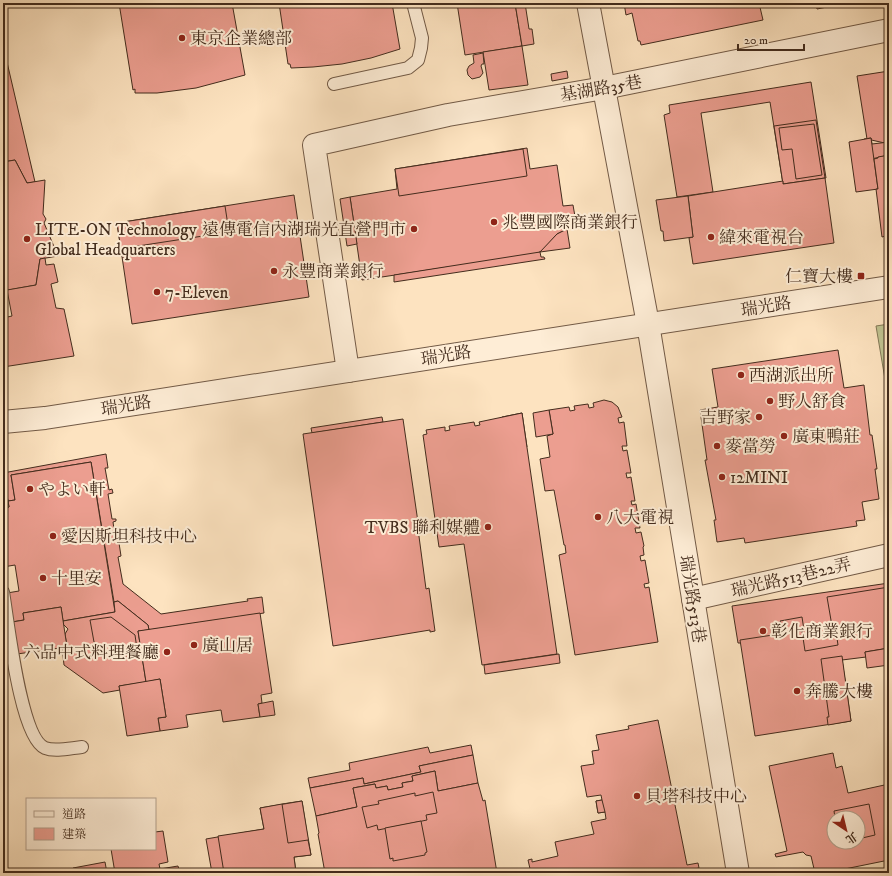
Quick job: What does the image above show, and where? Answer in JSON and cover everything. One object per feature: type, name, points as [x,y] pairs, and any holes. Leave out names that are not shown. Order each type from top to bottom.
[{"type":"street","name":"瑞光路513巷","points":[[588,3],[648,324],[738,873]]},
{"type":"street","name":"基湖路35巷","points":[[348,371],[314,145],[448,115],[604,88],[889,30]]},
{"type":"street","name":"瑞光路","points":[[3,422],[45,418],[889,287]]},
{"type":"street","name":"瑞光路513巷22弄","points":[[693,599],[889,555]]},
{"type":"lane","points":[[334,84],[408,68],[418,60],[422,38],[413,3]]},
{"type":"lane","points":[[3,592],[19,690],[26,717],[36,742],[45,748],[50,749],[82,746]]},
{"type":"green space","points":[[889,324],[889,403],[876,326]]},
{"type":"building","name":"東京企業總部","points":[[119,3],[232,3],[245,75],[196,88],[157,93],[135,93],[135,89],[133,90]]},
{"type":"building","points":[[279,3],[392,3],[400,49],[371,58],[342,64],[291,68],[290,64],[288,64]]},
{"type":"building","points":[[457,3],[515,3],[522,46],[465,55]]},
{"type":"building","points":[[515,3],[525,3],[529,29],[532,29],[534,44],[522,46]]},
{"type":"building","points":[[624,3],[759,3],[763,20],[641,45],[640,41],[638,41],[632,13],[626,15]]},
{"type":"building","points":[[816,3],[847,3],[817,9]]},
{"type":"building","points":[[3,45],[35,182],[27,183],[15,160],[3,162]]},
{"type":"building","points":[[522,46],[528,85],[489,90],[483,52]]},
{"type":"building","points":[[483,53],[484,64],[481,66],[483,73],[480,77],[472,79],[468,75],[467,70],[469,66],[474,63],[473,55]]},
{"type":"building","points":[[567,71],[568,78],[552,81],[551,74]]},
{"type":"building","points":[[889,71],[889,144],[867,139],[857,76]]},
{"type":"building","points":[[811,82],[826,178],[783,184],[770,102],[701,113],[713,192],[677,197],[664,115],[670,113],[669,105]]},
{"type":"building","points":[[816,120],[825,178],[783,184],[774,126]]},
{"type":"building","points":[[814,124],[822,175],[796,179],[792,149],[782,150],[779,128]]},
{"type":"building","points":[[871,138],[872,144],[889,142],[889,155],[867,160],[864,139]]},
{"type":"building","points":[[871,138],[878,189],[856,192],[849,142]]},
{"type":"building","points":[[527,148],[530,169],[557,165],[563,206],[573,205],[577,228],[567,229],[557,234],[543,250],[529,258],[449,270],[448,267],[362,280],[350,197],[397,189],[395,169]]},
{"type":"building","points":[[523,149],[527,176],[399,196],[395,169]]},
{"type":"building","points":[[889,155],[889,235],[882,237],[874,159]]},
{"type":"building","name":"LITE-ON Technology Global Headquarters","points":[[15,160],[27,183],[45,180],[43,214],[46,219],[44,223],[58,256],[40,259],[36,285],[3,291],[3,162]]},
{"type":"building","points":[[825,178],[834,243],[693,264],[689,238],[693,237],[688,196],[783,181],[783,184]]},
{"type":"building","points":[[294,195],[309,297],[132,324],[117,223]]},
{"type":"building","points":[[688,196],[693,237],[664,241],[656,200]]},
{"type":"building","points":[[350,197],[357,244],[347,246],[340,199]]},
{"type":"building","points":[[225,206],[229,232],[125,248],[126,257],[122,257],[117,223]]},
{"type":"building","points":[[567,229],[570,248],[540,252],[557,234]]},
{"type":"building","points":[[540,252],[541,257],[544,257],[545,259],[394,282],[394,275]]},
{"type":"building","points":[[45,258],[46,265],[54,264],[58,282],[51,284],[56,308],[64,309],[74,356],[3,367],[3,318],[12,316],[7,290],[36,285],[40,259]]},
{"type":"building","points":[[838,350],[844,388],[864,385],[870,435],[872,435],[877,469],[875,469],[879,499],[862,502],[865,520],[856,521],[857,526],[745,543],[744,538],[717,542],[714,520],[716,520],[705,460],[707,460],[700,410],[718,407],[712,369]]},
{"type":"building","name":"八大電視","points":[[604,400],[612,402],[618,407],[622,417],[618,418],[619,423],[624,422],[627,446],[622,446],[623,451],[627,450],[631,473],[626,473],[627,478],[631,477],[635,501],[631,501],[632,505],[636,504],[640,528],[635,528],[636,533],[641,532],[644,555],[640,556],[641,561],[645,560],[649,583],[644,584],[645,588],[649,587],[658,642],[575,655],[559,555],[566,553],[565,545],[554,490],[545,491],[540,459],[550,457],[547,436],[553,434],[549,410],[569,407],[570,411],[575,410],[574,406],[588,404],[589,408],[594,407],[593,403]]},
{"type":"building","points":[[549,410],[553,434],[536,437],[533,413]]},
{"type":"building","points":[[522,413],[527,447],[507,449],[502,417]]},
{"type":"building","name":"TVBS 聯利媒體","points":[[522,413],[557,654],[482,665],[464,544],[439,547],[423,435],[427,434],[426,430],[445,427],[445,431],[450,430],[449,426],[474,422],[475,426],[480,425],[479,422]]},
{"type":"building","points":[[382,417],[383,422],[312,433],[311,428]]},
{"type":"building","points":[[403,419],[426,589],[429,588],[435,631],[430,632],[430,630],[333,646],[303,434]]},
{"type":"building","points":[[106,454],[108,468],[105,468],[109,490],[112,489],[113,493],[108,494],[112,519],[116,519],[116,521],[113,522],[116,543],[119,543],[121,556],[118,557],[123,584],[161,614],[248,601],[247,599],[262,597],[264,613],[149,630],[148,625],[118,601],[114,602],[91,462],[11,475],[15,500],[8,501],[6,490],[3,491],[3,473]]},
{"type":"building","name":"愛因斯坦科技中心","points":[[91,462],[115,612],[63,621],[61,607],[23,613],[24,620],[12,622],[7,593],[19,591],[15,565],[3,567],[3,508],[9,507],[8,501],[15,500],[11,475]]},
{"type":"building","points":[[6,490],[9,507],[3,508],[3,491]]},
{"type":"building","points":[[889,583],[889,644],[738,643],[732,606]]},
{"type":"building","name":"奔騰大樓","points":[[889,587],[889,648],[865,652],[866,657],[842,660],[851,721],[755,736],[740,640],[832,626],[827,597]]},
{"type":"building","points":[[118,601],[148,625],[149,630],[138,631],[146,682],[119,686],[120,690],[103,693],[64,665],[62,647],[67,647],[65,634],[68,629],[63,624],[63,621],[115,612],[114,602]]},
{"type":"building","points":[[61,607],[67,647],[17,654],[12,622],[24,620],[23,613]]},
{"type":"building","points":[[260,613],[272,693],[261,695],[262,703],[258,704],[260,717],[223,722],[221,710],[186,715],[188,727],[160,731],[158,718],[166,717],[160,679],[146,682],[138,631]]},
{"type":"building","points":[[111,617],[135,635],[138,656],[117,658],[94,642],[90,620]]},
{"type":"building","points":[[802,617],[804,630],[772,635],[771,627],[781,625],[780,621]]},
{"type":"building","points":[[835,625],[838,645],[805,651],[802,631]]},
{"type":"building","points":[[889,648],[889,665],[867,668],[865,652]]},
{"type":"building","points":[[559,654],[560,663],[485,674],[484,665]]},
{"type":"building","points":[[842,656],[851,721],[828,725],[827,717],[829,717],[821,659]]},
{"type":"building","points":[[160,679],[166,717],[158,718],[160,731],[127,736],[119,686]]},
{"type":"building","points":[[273,701],[275,715],[260,717],[258,704]]},
{"type":"building","name":"貝塔科技中心","points":[[658,720],[687,865],[698,863],[699,868],[672,873],[531,873],[528,860],[532,859],[532,862],[558,856],[555,842],[594,834],[591,822],[606,819],[605,812],[598,813],[596,801],[602,800],[601,795],[587,797],[581,766],[594,764],[592,751],[599,750],[596,735],[629,729],[628,726]]},
{"type":"building","points":[[471,745],[473,755],[419,766],[421,772],[364,784],[363,778],[310,788],[308,778],[350,770],[349,763],[428,747],[430,753]]},
{"type":"building","points":[[833,753],[836,768],[842,766],[848,793],[889,784],[889,860],[825,873],[815,873],[811,856],[806,855],[803,852],[776,857],[775,854],[787,851],[769,766]]},
{"type":"building","points":[[473,755],[478,783],[438,791],[435,771],[412,776],[413,781],[402,783],[403,787],[388,790],[387,786],[376,788],[375,784],[353,788],[357,807],[316,816],[310,788],[363,778],[364,784],[421,772],[419,766]]},
{"type":"building","points":[[435,771],[438,791],[478,783],[483,801],[485,800],[497,873],[325,873],[316,816],[357,807],[353,788],[375,784],[376,788],[387,786],[388,790],[403,787],[402,783],[413,781],[412,776]]},
{"type":"building","points":[[433,792],[437,813],[426,815],[427,820],[378,830],[377,825],[367,828],[362,807],[379,804],[378,801],[415,793],[415,796]]},
{"type":"building","points":[[602,800],[605,812],[598,813],[596,801]]},
{"type":"building","points":[[302,801],[308,840],[288,843],[282,804]]},
{"type":"building","points":[[302,801],[311,855],[294,857],[296,873],[212,873],[206,839],[264,829],[260,808]]},
{"type":"building","points":[[282,804],[288,843],[308,840],[311,855],[294,857],[296,873],[224,873],[218,836],[264,829],[260,808]]},
{"type":"building","points":[[869,804],[875,835],[866,837],[866,810],[839,810]]},
{"type":"building","points":[[421,821],[427,852],[425,855],[393,861],[393,858],[390,859],[385,828]]},
{"type":"building","points":[[163,831],[168,862],[159,864],[160,869],[178,866],[180,873],[115,873],[111,850],[156,850],[156,832]]},
{"type":"building","points":[[105,862],[107,873],[74,873],[73,868]]},
{"type":"place","name":"東京企業總部","points":[[182,38]]},
{"type":"place","name":"兆豐國際商業銀行","points":[[494,222]]},
{"type":"place","name":"遠傳電信內湖瑞光直營門市","points":[[414,229]]},
{"type":"place","name":"緯來電視台","points":[[711,237]]},
{"type":"place","name":"LITE-ON Technology Global Headquarters","points":[[27,239]]},
{"type":"place","name":"永豐商業銀行","points":[[274,271]]},
{"type":"place","name":"仁寶大樓","points":[[861,276]]},
{"type":"place","name":"7-Eleven","points":[[157,292]]},
{"type":"place","name":"西湖派出所","points":[[741,375]]},
{"type":"place","name":"野人舒食","points":[[770,401]]},
{"type":"place","name":"吉野家","points":[[759,417]]},
{"type":"place","name":"廣東鴨莊","points":[[784,436]]},
{"type":"place","name":"麥當勞","points":[[717,446]]},
{"type":"place","name":"12MINI","points":[[722,477]]},
{"type":"place","name":"やよい軒","points":[[30,489]]},
{"type":"place","name":"八大電視","points":[[598,517]]},
{"type":"place","name":"TVBS 聯利媒體","points":[[488,527]]},
{"type":"place","name":"愛因斯坦科技中心","points":[[53,536]]},
{"type":"place","name":"十里安","points":[[43,578]]},
{"type":"place","name":"彰化商業銀行","points":[[763,631]]},
{"type":"place","name":"廣山居","points":[[194,645]]},
{"type":"place","name":"六品中式料理餐廳","points":[[167,652]]},
{"type":"place","name":"奔騰大樓","points":[[797,691]]},
{"type":"place","name":"貝塔科技中心","points":[[637,796]]}]
